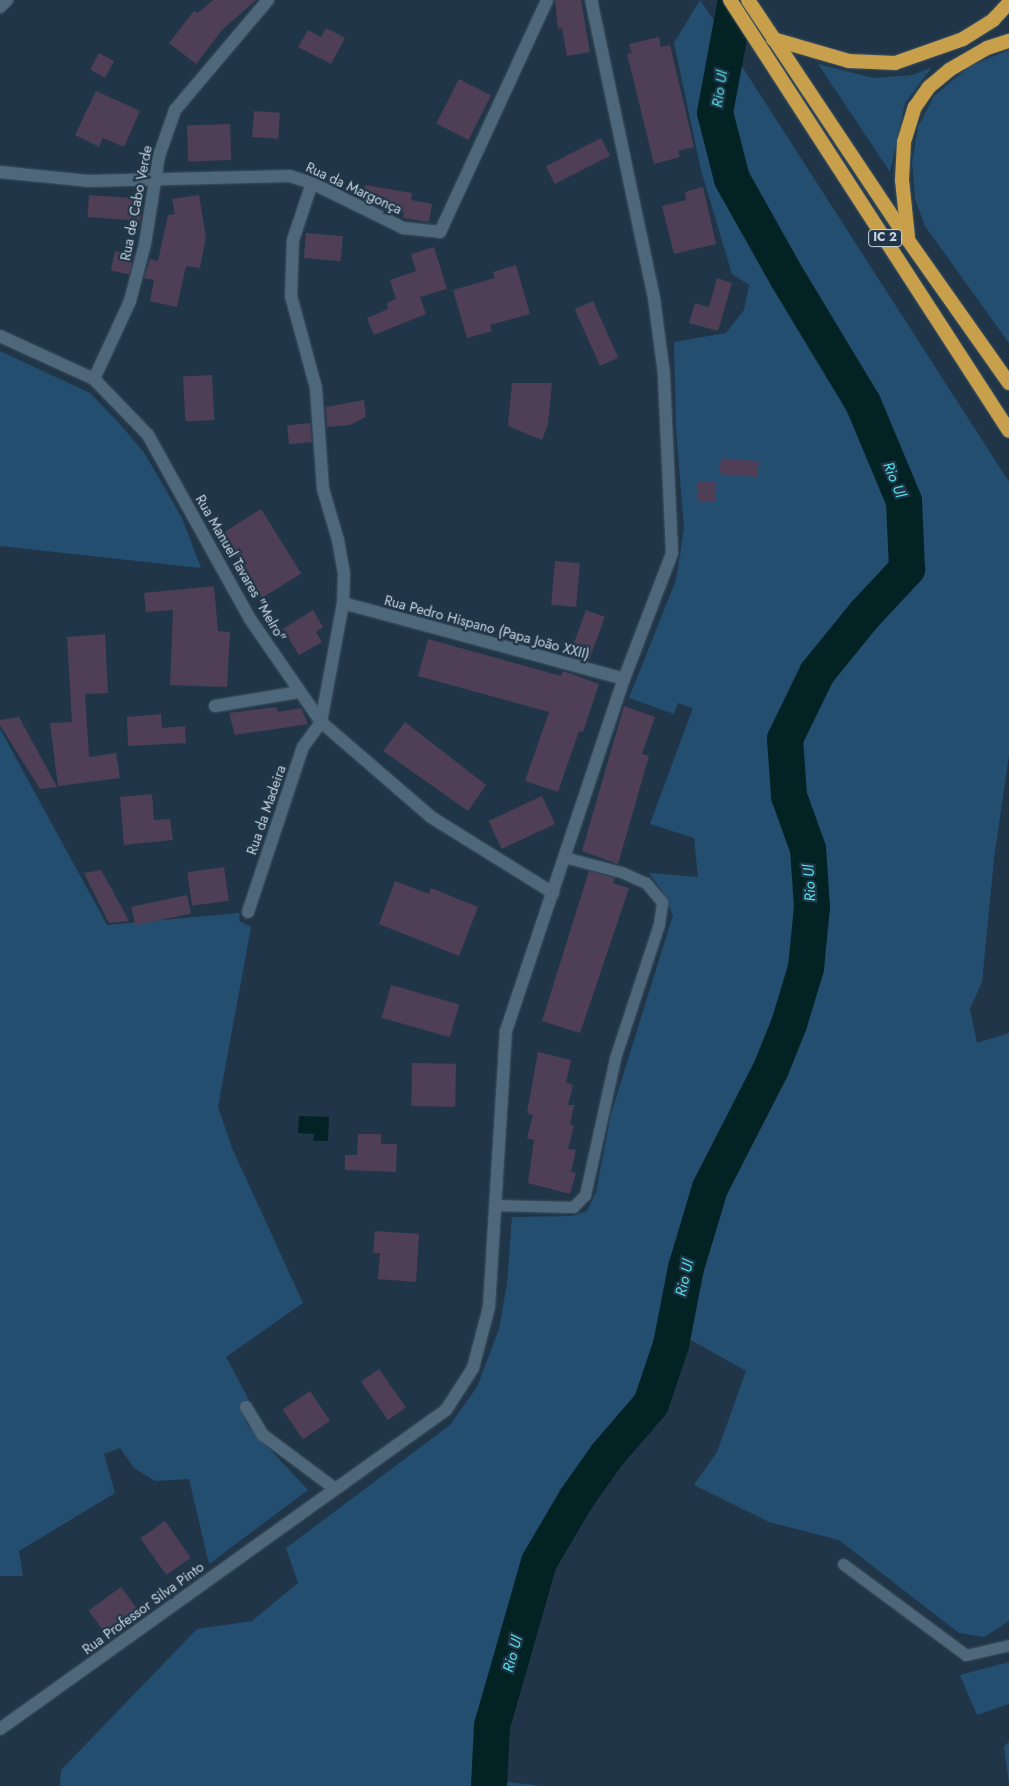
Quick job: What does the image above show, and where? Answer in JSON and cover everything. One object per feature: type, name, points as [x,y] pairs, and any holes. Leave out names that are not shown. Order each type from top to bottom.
[{"type":"highway","name":"IC 2","points":[[730,0],[1009,431]]},
{"type":"highway","name":"IC 2","points":[[748,0],[908,240],[1009,383]]},
{"type":"highway","points":[[773,39],[849,61],[896,63],[963,39],[993,20],[1009,3]]},
{"type":"highway","points":[[908,240],[902,180],[904,142],[916,107],[929,87],[949,70],[987,48],[1009,41]]},
{"type":"street","points":[[0,6],[7,0]]},
{"type":"street","name":"Rua de Cabo Verde","points":[[94,379],[130,301],[145,244],[156,181],[158,156],[175,110],[268,0]]},
{"type":"street","name":"Rua da Margonça","points":[[0,172],[88,181],[156,181],[290,176],[312,183],[403,228],[440,232],[547,0]]},
{"type":"street","name":"Rua Professor Silva Pinto","points":[[0,1729],[302,1510],[446,1410],[472,1368],[488,1307],[506,1031],[624,679],[672,553],[664,374],[641,226],[591,0]]},
{"type":"street","points":[[312,183],[292,240],[291,296],[316,388],[321,429],[323,489],[338,540],[344,574],[343,603],[321,722]]},
{"type":"street","name":"Rua Manuel Tavares \"Melro\"","points":[[0,336],[94,379],[148,434],[250,619],[321,722],[431,818],[553,893]]},
{"type":"street","name":"Rua Pedro Hispano (Papa João XXII)","points":[[343,603],[624,679]]},
{"type":"street","points":[[215,706],[300,692]]},
{"type":"street","name":"Rua da Madeira","points":[[248,912],[303,747],[321,722]]},
{"type":"street","points":[[246,1408],[262,1436],[334,1488]]},
{"type":"lane","points":[[494,1206],[573,1207],[585,1195],[615,1058],[659,924],[662,902],[646,883],[621,872],[564,857]]},
{"type":"lane","points":[[843,1564],[966,1655],[1009,1645]]},
{"type":"shaded area","points":[[700,0],[722,32],[713,82],[712,114],[727,175],[751,225],[870,433],[891,486],[899,520],[899,562],[890,581],[850,620],[816,664],[780,737],[786,809],[803,855],[803,957],[785,1018],[691,1218],[665,1344],[646,1400],[576,1484],[539,1548],[508,1641],[478,1779],[544,1786],[60,1786],[61,1770],[197,1629],[252,1621],[298,1583],[286,1548],[450,1425],[477,1387],[499,1329],[507,1284],[512,1217],[572,1216],[587,1211],[596,1192],[611,1114],[673,915],[662,891],[649,873],[698,877],[694,838],[650,824],[693,708],[678,703],[674,714],[629,698],[676,580],[684,528],[676,428],[674,342],[726,333],[744,310],[749,285],[732,274],[701,170],[674,43]]},
{"type":"shaded area","points":[[1009,50],[1009,343],[925,226],[915,199],[912,162],[918,127],[934,96],[970,66]]},
{"type":"shaded area","points":[[734,54],[1009,482],[1009,755],[994,859],[982,982],[970,1009],[977,1043],[1009,1033],[1009,1621],[984,1637],[959,1633],[839,1540],[769,1522],[694,1485],[717,1452],[746,1371],[682,1335],[695,1275],[720,1191],[764,1105],[815,978],[822,900],[820,852],[798,794],[801,730],[832,672],[915,575],[912,499],[884,431],[782,253],[733,159],[723,109]]},
{"type":"shaded area","points":[[818,64],[873,78],[913,75],[932,67],[905,103],[890,172]]},
{"type":"shaded area","points":[[0,351],[90,393],[119,423],[145,454],[182,518],[201,568],[0,546]]},
{"type":"shaded area","points":[[0,729],[107,925],[240,913],[239,921],[251,927],[218,1107],[232,1148],[303,1303],[226,1357],[250,1402],[240,1409],[248,1426],[308,1490],[209,1564],[189,1479],[155,1481],[134,1468],[120,1448],[104,1454],[115,1493],[19,1551],[23,1576],[0,1576]]},
{"type":"shaded area","points":[[299,1116],[329,1117],[328,1141],[313,1141],[314,1134],[298,1133]]},
{"type":"shaded area","points":[[1009,1662],[1009,1704],[977,1715],[960,1675]]},
{"type":"shaded area","points":[[1009,1741],[1009,1784],[1004,1747]]},
{"type":"building","points":[[213,0],[256,0],[222,30],[196,64],[169,43],[194,11],[198,13]]},
{"type":"building","points":[[555,0],[581,0],[590,52],[567,56],[562,28],[558,29]]},
{"type":"building","points":[[326,28],[345,38],[331,64],[298,47],[308,30],[321,37]]},
{"type":"building","points":[[659,37],[661,47],[670,45],[694,147],[678,151],[680,157],[654,164],[627,54],[632,53],[629,44]]},
{"type":"building","points":[[99,53],[114,61],[105,78],[90,70]]},
{"type":"building","points":[[459,79],[491,95],[468,140],[436,124]]},
{"type":"building","points":[[96,91],[140,111],[124,147],[103,138],[99,147],[75,135]]},
{"type":"building","points":[[254,111],[280,113],[278,139],[252,137]]},
{"type":"building","points":[[230,124],[231,160],[188,161],[187,126]]},
{"type":"building","points":[[601,138],[610,156],[555,184],[546,166]]},
{"type":"building","points":[[365,185],[412,193],[411,200],[432,204],[429,222],[403,218],[404,212],[380,207],[363,199]]},
{"type":"building","points":[[703,187],[716,244],[674,254],[662,206],[686,200],[685,192]]},
{"type":"building","points":[[89,195],[142,199],[140,221],[87,217]]},
{"type":"building","points":[[199,195],[206,237],[200,268],[186,266],[177,307],[150,301],[154,280],[144,278],[150,259],[158,261],[168,215],[175,214],[172,199]]},
{"type":"building","points":[[306,233],[343,236],[341,261],[304,258]]},
{"type":"building","points":[[434,247],[447,289],[420,297],[426,314],[374,335],[367,318],[388,309],[387,303],[396,299],[390,280],[416,271],[411,254]]},
{"type":"building","points":[[115,251],[134,255],[129,275],[111,271]]},
{"type":"building","points":[[516,265],[530,314],[490,325],[492,331],[467,338],[453,290],[495,278],[493,272]]},
{"type":"building","points":[[717,278],[732,283],[718,331],[689,323],[695,303],[709,307]]},
{"type":"building","points":[[593,301],[618,358],[600,366],[575,309]]},
{"type":"building","points":[[212,375],[214,420],[185,421],[183,377]]},
{"type":"building","points":[[512,383],[552,383],[548,424],[542,440],[508,426]]},
{"type":"building","points":[[364,400],[366,417],[350,425],[327,427],[326,407]]},
{"type":"building","points":[[310,423],[312,442],[289,444],[287,425]]},
{"type":"building","points":[[721,458],[759,461],[757,477],[720,474]]},
{"type":"building","points":[[697,482],[715,482],[715,502],[697,502]]},
{"type":"building","points":[[261,509],[301,573],[262,598],[222,533]]},
{"type":"building","points":[[555,561],[580,563],[576,607],[551,605]]},
{"type":"building","points":[[214,586],[218,631],[230,632],[227,687],[170,685],[173,610],[146,612],[144,593]]},
{"type":"building","points":[[313,610],[323,627],[316,632],[322,642],[299,655],[283,629]]},
{"type":"building","points":[[586,610],[605,617],[588,663],[569,656]]},
{"type":"building","points":[[105,634],[108,693],[85,694],[89,757],[116,753],[120,778],[58,786],[50,723],[72,722],[67,637]]},
{"type":"building","points":[[428,639],[561,676],[563,671],[599,684],[583,732],[579,731],[558,792],[525,781],[549,712],[418,676]]},
{"type":"building","points":[[624,706],[655,717],[642,754],[649,756],[618,864],[582,851]]},
{"type":"building","points":[[276,707],[278,712],[301,708],[308,724],[235,735],[229,713]]},
{"type":"building","points":[[161,714],[162,728],[185,726],[186,743],[128,746],[127,717]]},
{"type":"building","points":[[19,717],[57,787],[40,789],[0,725],[0,720]]},
{"type":"building","points":[[405,722],[486,785],[468,811],[383,751]]},
{"type":"building","points":[[152,794],[154,820],[170,819],[173,840],[124,845],[120,797]]},
{"type":"building","points":[[542,796],[555,824],[502,849],[489,821]]},
{"type":"building","points":[[224,867],[229,901],[192,906],[187,872]]},
{"type":"building","points":[[101,870],[129,921],[109,923],[84,873]]},
{"type":"building","points":[[589,871],[615,878],[613,883],[629,888],[580,1033],[542,1021]]},
{"type":"building","points":[[395,881],[429,894],[431,888],[478,907],[459,956],[379,924]]},
{"type":"building","points":[[187,895],[191,914],[135,925],[131,907]]},
{"type":"building","points":[[391,985],[459,1005],[450,1037],[382,1018]]},
{"type":"building","points":[[538,1052],[571,1060],[566,1082],[573,1085],[568,1105],[574,1105],[570,1124],[574,1126],[568,1149],[576,1150],[571,1172],[576,1173],[570,1194],[528,1183],[534,1140],[527,1138],[533,1115],[527,1113]]},
{"type":"building","points":[[412,1063],[456,1064],[455,1107],[411,1106]]},
{"type":"building","points":[[358,1134],[381,1134],[381,1144],[397,1144],[396,1172],[345,1170],[345,1155],[357,1155]]},
{"type":"building","points":[[375,1231],[419,1234],[416,1282],[378,1279],[380,1253],[373,1253]]},
{"type":"building","points":[[379,1369],[406,1408],[388,1420],[361,1382]]},
{"type":"building","points":[[310,1391],[330,1421],[303,1439],[283,1409]]},
{"type":"building","points":[[165,1521],[191,1558],[166,1575],[140,1538]]},
{"type":"building","points":[[121,1587],[139,1612],[107,1636],[89,1611]]},
{"type":"waterway","name":"Rio Ul","points":[[489,1786],[492,1726],[539,1562],[576,1499],[607,1455],[651,1404],[671,1345],[686,1268],[710,1188],[771,1069],[789,1024],[806,968],[812,907],[808,849],[789,796],[785,739],[817,673],[865,614],[907,569],[904,501],[863,403],[787,277],[732,179],[715,113],[736,0]]}]
